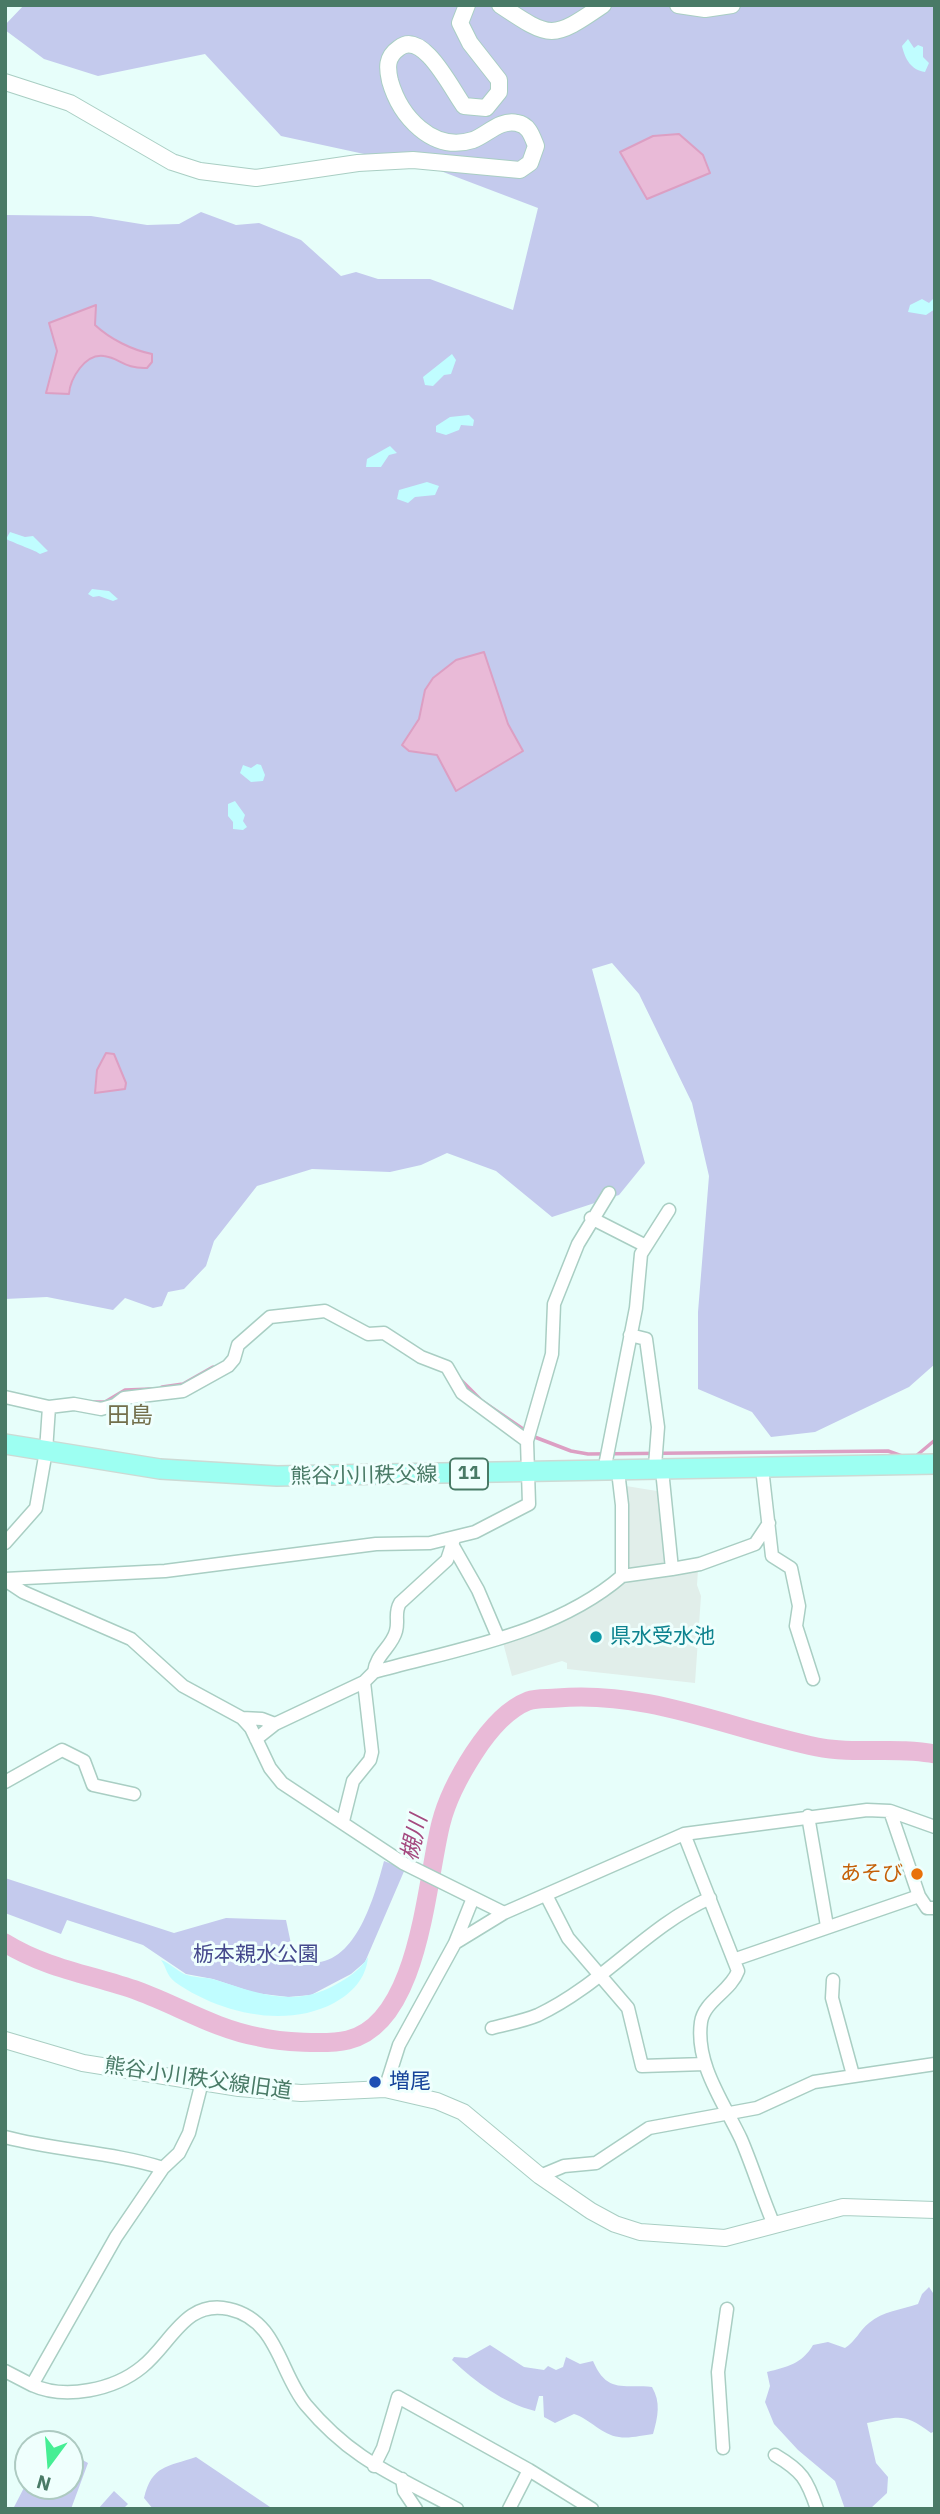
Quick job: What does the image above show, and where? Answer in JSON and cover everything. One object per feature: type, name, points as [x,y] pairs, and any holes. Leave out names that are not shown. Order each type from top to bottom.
[{"type":"main road","name":"熊谷小川秩父線","points":[[5,1444],[160,1469],[265,1476],[935,1464]]},
{"type":"street","points":[[5,82],[70,103],[172,162],[200,171],[256,178],[358,163],[412,160],[520,170],[530,163],[536,146],[524,126],[515,122],[502,124],[475,139],[448,142],[419,128],[407,117],[396,100],[387,66],[390,56],[401,46],[409,44],[428,51],[464,106],[486,107],[495,100],[499,80],[470,43],[460,23],[467,5]]},
{"type":"street","points":[[500,5],[536,29],[551,31],[583,22],[603,5]]},
{"type":"street","points":[[678,5],[705,9],[732,5]]},
{"type":"street","points":[[5,1580],[165,1571],[363,1546],[454,1543],[529,1504],[527,1441],[552,1354],[554,1304],[591,1219],[609,1193]]},
{"type":"street","points":[[622,1576],[622,1505],[611,1471],[636,1308],[640,1254],[668,1210]]},
{"type":"street","points":[[591,1219],[646,1246]]},
{"type":"street","points":[[5,1397],[49,1407],[74,1404],[101,1409],[132,1396],[183,1391],[228,1366],[234,1359],[238,1345],[270,1317],[325,1311],[368,1334],[384,1333],[421,1357],[447,1367],[462,1393],[527,1441]]},
{"type":"street","points":[[630,1335],[646,1339],[659,1427],[658,1468],[672,1569]]},
{"type":"street","points":[[5,1544],[36,1508],[46,1451],[49,1407]]},
{"type":"street","points":[[762,1468],[772,1556],[791,1569],[799,1606],[796,1626],[813,1679]]},
{"type":"street","points":[[256,1738],[275,1724],[364,1682],[374,1672],[526,1629],[591,1600],[622,1576],[700,1564],[755,1544],[769,1523]]},
{"type":"street","points":[[454,1543],[498,1637]]},
{"type":"street","points":[[374,1672],[376,1659],[397,1629],[395,1612],[400,1603],[447,1560],[454,1543]]},
{"type":"street","points":[[5,1580],[23,1592],[131,1639],[183,1686],[242,1718],[262,1719],[275,1724]]},
{"type":"street","points":[[343,1821],[353,1781],[370,1760],[372,1752],[364,1682]]},
{"type":"street","points":[[242,1718],[256,1738],[270,1769],[282,1783],[403,1863],[504,1913]]},
{"type":"street","points":[[7,1776],[62,1749],[83,1761],[93,1785],[134,1794]]},
{"type":"street","points":[[455,1943],[504,1913],[547,1897],[684,1834],[867,1810],[890,1811],[935,1827]]},
{"type":"street","points":[[890,1811],[919,1896],[927,1908],[935,1908]]},
{"type":"street","points":[[808,1816],[827,1926]]},
{"type":"street","points":[[684,1834],[736,1959],[738,1970],[734,1981],[705,2010],[701,2022],[705,2064],[774,2225]]},
{"type":"street","points":[[736,1959],[919,1896]]},
{"type":"street","points":[[547,1897],[568,1938],[598,1977],[628,2008],[642,2066],[705,2064]]},
{"type":"street","points":[[385,2089],[399,2045],[455,1943],[473,1898]]},
{"type":"street","points":[[492,2028],[535,2016],[598,1977],[680,1912],[710,1898]]},
{"type":"street","points":[[833,1980],[832,1998],[853,2076]]},
{"type":"street","name":"熊谷小川秩父線旧道","points":[[5,2040],[83,2063],[202,2082],[301,2093],[385,2089],[453,2107],[540,2176],[607,2221],[640,2232],[716,2239],[843,2207],[935,2210]]},
{"type":"street","points":[[540,2176],[564,2166],[596,2163],[649,2128],[757,2108],[814,2082],[935,2064]]},
{"type":"street","points":[[32,2385],[98,2265],[163,2168],[179,2153],[189,2133],[202,2082]]},
{"type":"street","points":[[5,2137],[49,2149],[119,2155],[163,2168]]},
{"type":"street","points":[[5,2371],[32,2385],[61,2394],[115,2381],[141,2368],[186,2318],[206,2308],[231,2309],[263,2328],[272,2339],[303,2402],[339,2442],[374,2466],[457,2509]]},
{"type":"street","points":[[723,2448],[718,2372],[727,2309]]},
{"type":"street","points":[[374,2466],[383,2448],[398,2397],[529,2470],[592,2509]]},
{"type":"street","points":[[775,2455],[794,2466],[808,2481],[817,2509]]},
{"type":"street","points":[[509,2509],[529,2470]]},
{"type":"street","points":[[402,2479],[404,2491],[416,2509]]},
{"type":"shaded area","points":[[679,134],[703,155],[710,173],[647,199],[620,152],[653,136]]},
{"type":"shaded area","points":[[96,305],[95,325],[122,343],[152,354],[152,362],[147,368],[139,368],[109,357],[97,356],[80,368],[72,381],[69,394],[46,393],[57,351],[49,323]]},
{"type":"shaded area","points":[[484,652],[508,724],[523,751],[456,791],[437,755],[409,751],[402,745],[419,719],[425,690],[433,678],[456,660]]},
{"type":"shaded area","points":[[106,1053],[114,1054],[126,1083],[125,1089],[95,1093],[97,1070]]},
{"type":"shaded area","points":[[626,1486],[657,1491],[661,1497],[667,1564],[628,1572]]},
{"type":"shaded area","points":[[698,1570],[697,1585],[701,1596],[695,1683],[567,1669],[567,1663],[562,1661],[512,1676],[502,1639],[597,1602],[624,1581]]},
{"type":"green space","points":[[24,5],[935,5],[935,1364],[909,1387],[815,1432],[771,1437],[752,1412],[698,1389],[698,1312],[709,1176],[692,1103],[639,994],[612,963],[592,969],[645,1163],[619,1195],[552,1217],[496,1171],[447,1153],[421,1165],[390,1172],[312,1169],[257,1186],[214,1241],[206,1266],[184,1289],[168,1292],[162,1306],[153,1308],[125,1298],[113,1310],[47,1297],[5,1299],[5,215],[91,216],[147,225],[179,224],[201,212],[236,225],[259,223],[301,240],[341,276],[356,272],[378,279],[430,279],[513,310],[538,208],[438,170],[281,136],[205,54],[98,76],[44,59],[5,30],[5,25]]},
{"type":"green space","name":"栃本親水公園","points":[[384,1861],[405,1869],[365,1962],[351,1974],[311,1995],[288,1997],[255,1993],[213,1979],[186,1974],[143,1945],[67,1920],[61,1934],[5,1913],[5,1878],[174,1933],[226,1918],[286,1920],[294,1958],[314,1962],[331,1959],[345,1949],[356,1934],[366,1916]]},
{"type":"green space","points":[[929,2287],[935,2296],[935,2431],[931,2433],[914,2422],[900,2418],[867,2423],[876,2463],[888,2477],[887,2493],[870,2509],[845,2509],[835,2481],[798,2450],[774,2424],[765,2402],[770,2386],[767,2372],[799,2361],[813,2345],[828,2342],[845,2348],[874,2319],[918,2304]]},
{"type":"green space","points":[[490,2345],[524,2367],[544,2370],[548,2366],[556,2370],[563,2367],[566,2357],[580,2364],[593,2361],[604,2379],[610,2383],[652,2387],[658,2410],[653,2434],[627,2438],[613,2436],[574,2414],[555,2423],[544,2417],[543,2396],[539,2396],[535,2411],[512,2403],[490,2391],[452,2360],[454,2357],[467,2358]]},
{"type":"green space","points":[[196,2457],[273,2509],[153,2509],[144,2498],[151,2479],[162,2469]]},
{"type":"green space","points":[[114,2491],[128,2504],[123,2509],[98,2509]]},
{"type":"green space","points":[[18,2500],[74,2500],[71,2509],[13,2509]]},
{"type":"sand","points":[[908,39],[914,48],[918,45],[923,47],[923,57],[929,63],[925,72],[916,69],[907,59],[902,46]]},
{"type":"sand","points":[[922,299],[929,303],[933,299],[935,309],[926,315],[908,312],[910,305]]},
{"type":"sand","points":[[452,354],[456,360],[451,374],[444,375],[433,386],[425,385],[423,377]]},
{"type":"sand","points":[[469,415],[474,420],[473,426],[461,425],[459,430],[446,435],[436,432],[436,426],[450,417]]},
{"type":"sand","points":[[390,446],[397,453],[389,455],[381,467],[366,467],[367,459]]},
{"type":"sand","points":[[427,482],[439,486],[435,495],[415,497],[408,503],[397,499],[399,490]]},
{"type":"sand","points":[[10,532],[25,537],[33,536],[48,551],[40,554],[6,539]]},
{"type":"sand","points":[[92,589],[109,591],[118,599],[113,601],[99,596],[93,597],[88,594]]},
{"type":"sand","points":[[257,764],[261,765],[265,775],[263,781],[251,782],[240,773],[243,765],[251,768]]},
{"type":"sand","points":[[235,801],[245,815],[243,821],[247,827],[243,830],[233,829],[233,822],[228,816],[228,804]]},
{"type":"sand","points":[[368,1957],[361,1979],[341,1999],[315,2011],[274,2016],[232,2009],[192,1993],[172,1979],[161,1960],[188,1975],[261,1993],[290,1997],[320,1992],[335,1985],[353,1973]]},
{"type":"waterway","points":[[162,1387],[183,1384],[213,1367]]},
{"type":"waterway","points":[[461,1380],[482,1401],[526,1431]]},
{"type":"waterway","points":[[93,1402],[105,1402],[125,1390],[151,1389]]},
{"type":"waterway","points":[[532,1436],[571,1451],[588,1454],[888,1451],[902,1456]]},
{"type":"waterway","points":[[916,1456],[935,1440]]},
{"type":"waterway","name":"槻川","points":[[5,1943],[37,1959],[138,1991],[212,2023],[243,2033],[291,2041],[348,2040],[372,2028],[391,2007],[405,1979],[416,1947],[441,1823],[451,1796],[464,1769],[485,1738],[504,1716],[520,1705],[531,1700],[557,1698],[624,1700],[656,1705],[817,1747],[935,1754]]},
{"type":"place","name":"県水受水池","points":[[596,1637]]},
{"type":"place","name":"あそび","points":[[917,1874]]},
{"type":"place","name":"増尾","points":[[375,2082]]},
{"type":"district","name":"田島","points":[[130,1416]]}]
